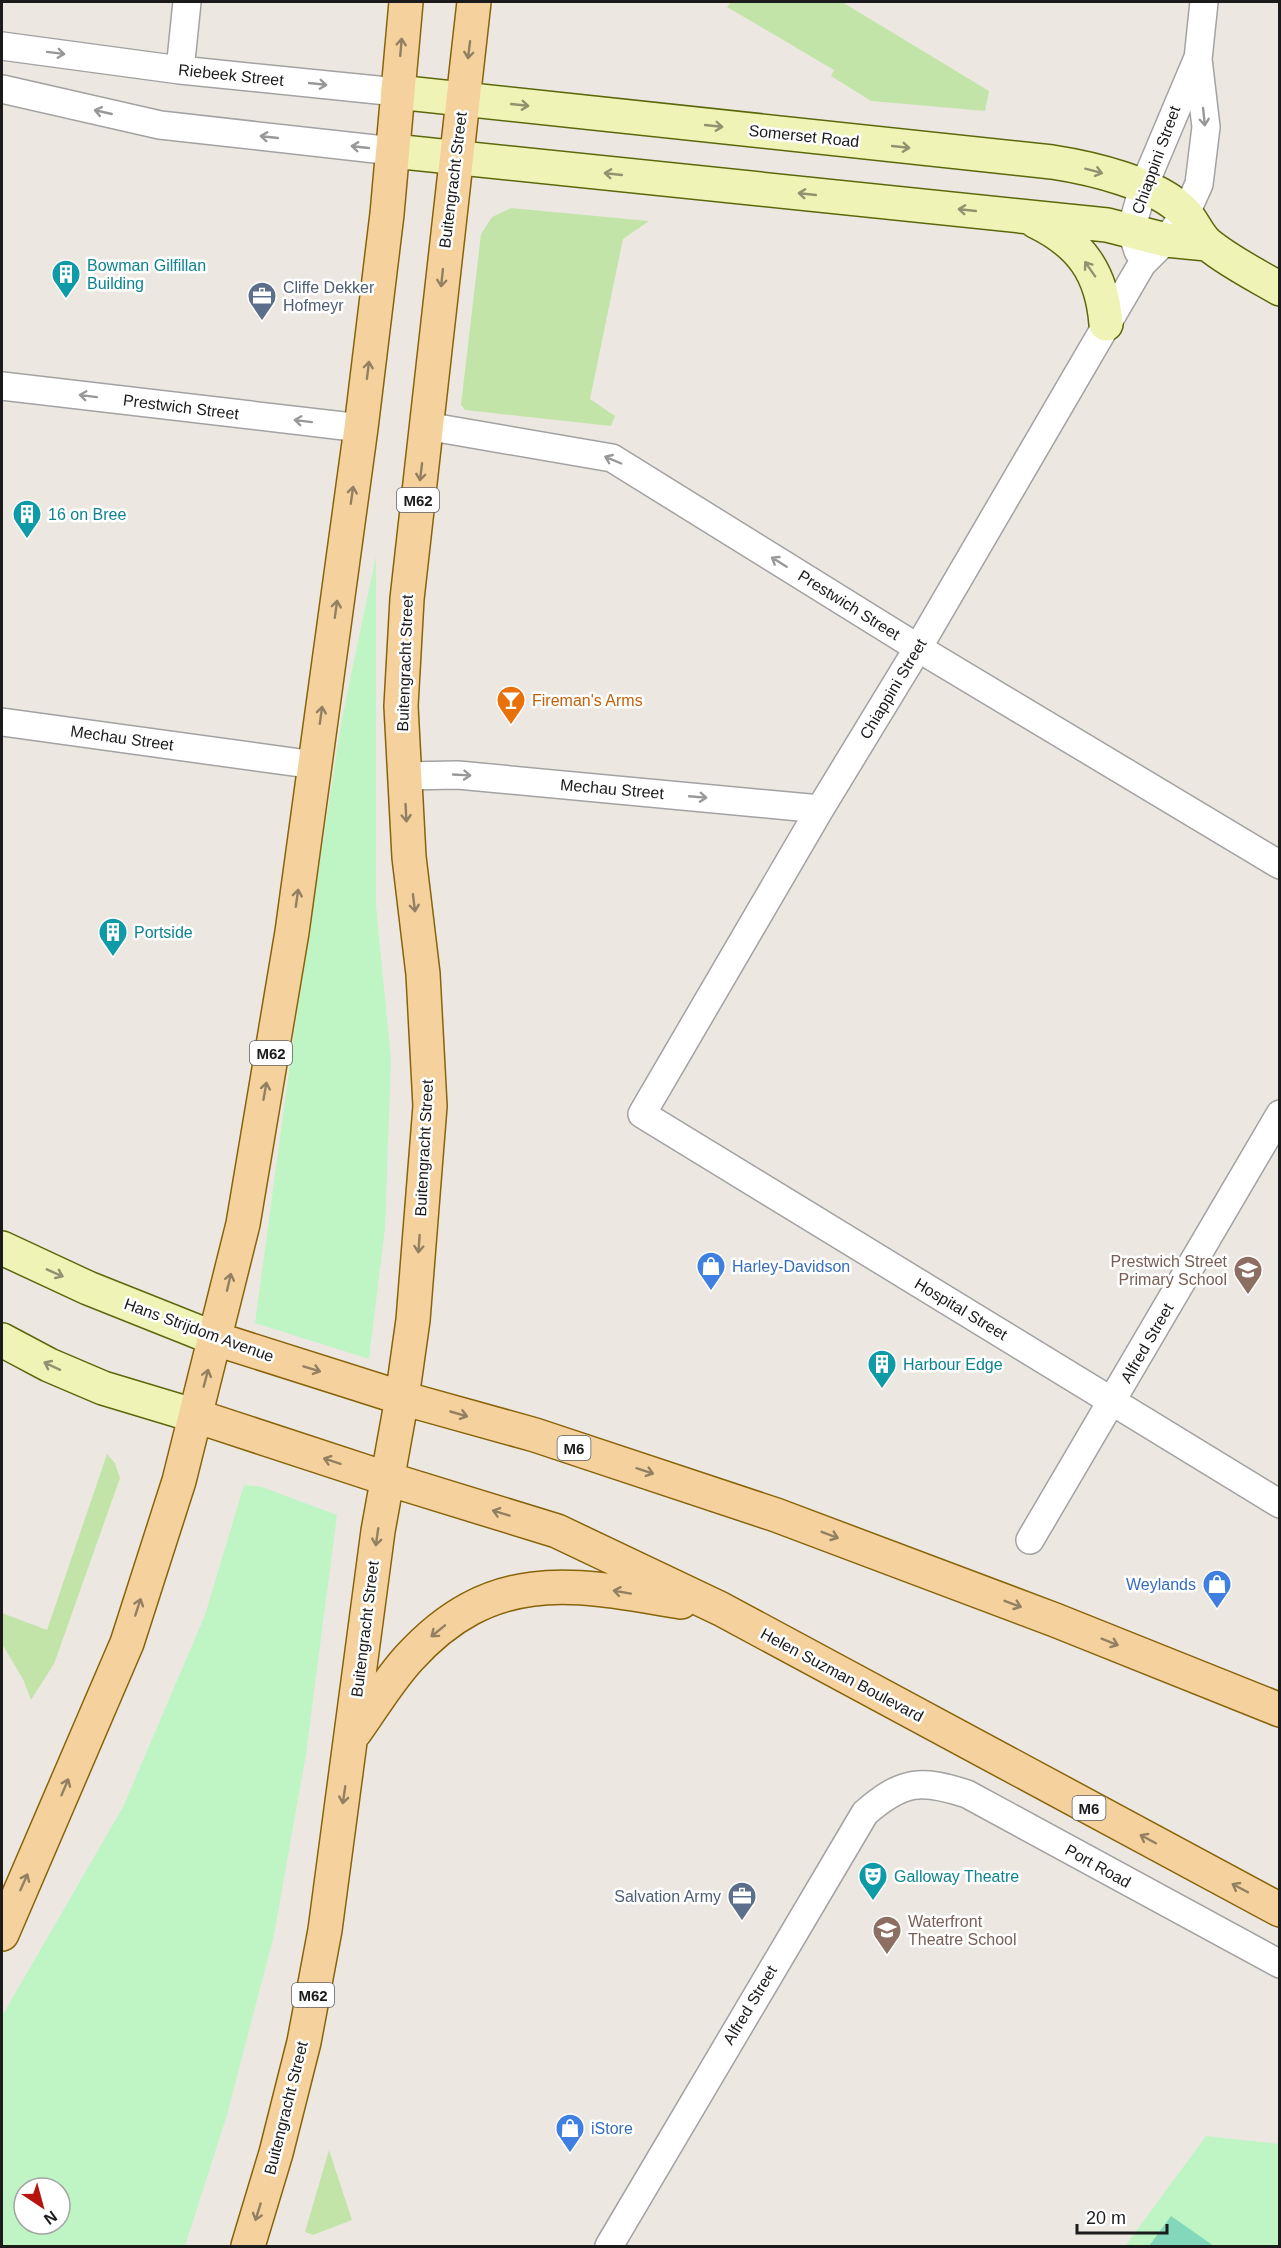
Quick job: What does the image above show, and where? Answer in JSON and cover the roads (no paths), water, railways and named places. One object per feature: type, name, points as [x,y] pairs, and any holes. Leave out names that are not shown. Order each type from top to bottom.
[{"type":"main road","name":"M62","points":[[2,1934],[127,1643],[179,1481],[243,1224],[292,932],[361,428],[393,150],[406,2]]},
{"type":"main road","name":"Buitengracht Street","points":[[248,2247],[276,2153],[304,2042],[325,1930],[378,1531],[402,1398],[413,1320],[430,1106],[423,974],[409,857],[401,706],[406,599],[474,2]]},
{"type":"main road","name":"Riebeek Street","points":[[397,92],[462,99]]},
{"type":"main road","name":"Somerset Road","points":[[462,99],[1052,162],[1087,168],[1143,188],[1174,203],[1185,213]]},
{"type":"main road","points":[[393,150],[1107,225],[1166,240],[1207,244]]},
{"type":"main road","points":[[1185,213],[1207,244],[1280,289]]},
{"type":"main road","points":[[1025,216],[1062,235],[1076,249],[1096,277],[1104,300],[1106,324]]},
{"type":"main road","name":"Hans Strijdom Avenue","points":[[2,1248],[88,1288],[216,1339],[402,1398]]},
{"type":"main road","points":[[2,1340],[49,1365],[104,1388],[196,1416]]},
{"type":"main road","name":"M6","points":[[402,1398],[535,1435],[765,1511],[1055,1620],[1280,1710]]},
{"type":"main road","name":"M6","points":[[196,1416],[388,1479]]},
{"type":"main road","name":"Helen Suzman Boulevard","points":[[388,1479],[557,1530],[721,1609],[1280,1910]]},
{"type":"main road","points":[[352,1737],[386,1686],[417,1649],[454,1619],[492,1599],[525,1590],[585,1587],[721,1609]]},
{"type":"street","points":[[180,70],[187,2]]},
{"type":"street","name":"Chiappini Street","points":[[642,1114],[1142,264],[1166,240],[1185,213],[1199,184],[1206,127],[1198,59],[1204,2]]},
{"type":"street","name":"Riebeek Street","points":[[2,46],[180,70],[397,92]]},
{"type":"street","name":"Chiappini Street","points":[[1142,264],[1131,230],[1143,188],[1198,59]]},
{"type":"street","points":[[2,89],[160,125],[393,150]]},
{"type":"street","name":"Prestwich Street","points":[[2,386],[361,428]]},
{"type":"street","name":"Prestwich Street","points":[[426,426],[612,458],[918,648],[1280,865]]},
{"type":"street","name":"Mechau Street","points":[[2,722],[315,765]]},
{"type":"street","name":"Mechau Street","points":[[404,776],[458,775],[820,809]]},
{"type":"street","name":"Hospital Street","points":[[642,1114],[1280,1504]]},
{"type":"street","name":"Alfred Street","points":[[1030,1540],[1280,1114]]},
{"type":"street","name":"Alfred Street","points":[[609,2247],[865,1813],[886,1795],[912,1784]]},
{"type":"street","name":"Port Road","points":[[912,1784],[942,1786],[968,1794],[1280,1964]]},
{"type":"place","name":"Bowman Gilfillan Building","points":[[66,300]]},
{"type":"place","name":"Cliffe Dekker Hofmeyr","points":[[262,322]]},
{"type":"place","name":"16 on Bree","points":[[27,540]]},
{"type":"place","name":"Fireman's Arms","points":[[511,726]]},
{"type":"place","name":"Portside","points":[[113,958]]},
{"type":"place","name":"Harley-Davidson","points":[[711,1292]]},
{"type":"place","name":"Prestwich Street Primary School","points":[[1248,1296]]},
{"type":"place","name":"Harbour Edge","points":[[882,1390]]},
{"type":"place","name":"Weylands","points":[[1217,1610]]},
{"type":"place","name":"Galloway Theatre","points":[[873,1902]]},
{"type":"place","name":"Salvation Army","points":[[742,1922]]},
{"type":"place","name":"Waterfront Theatre School","points":[[887,1956]]},
{"type":"place","name":"iStore","points":[[570,2154]]}]
